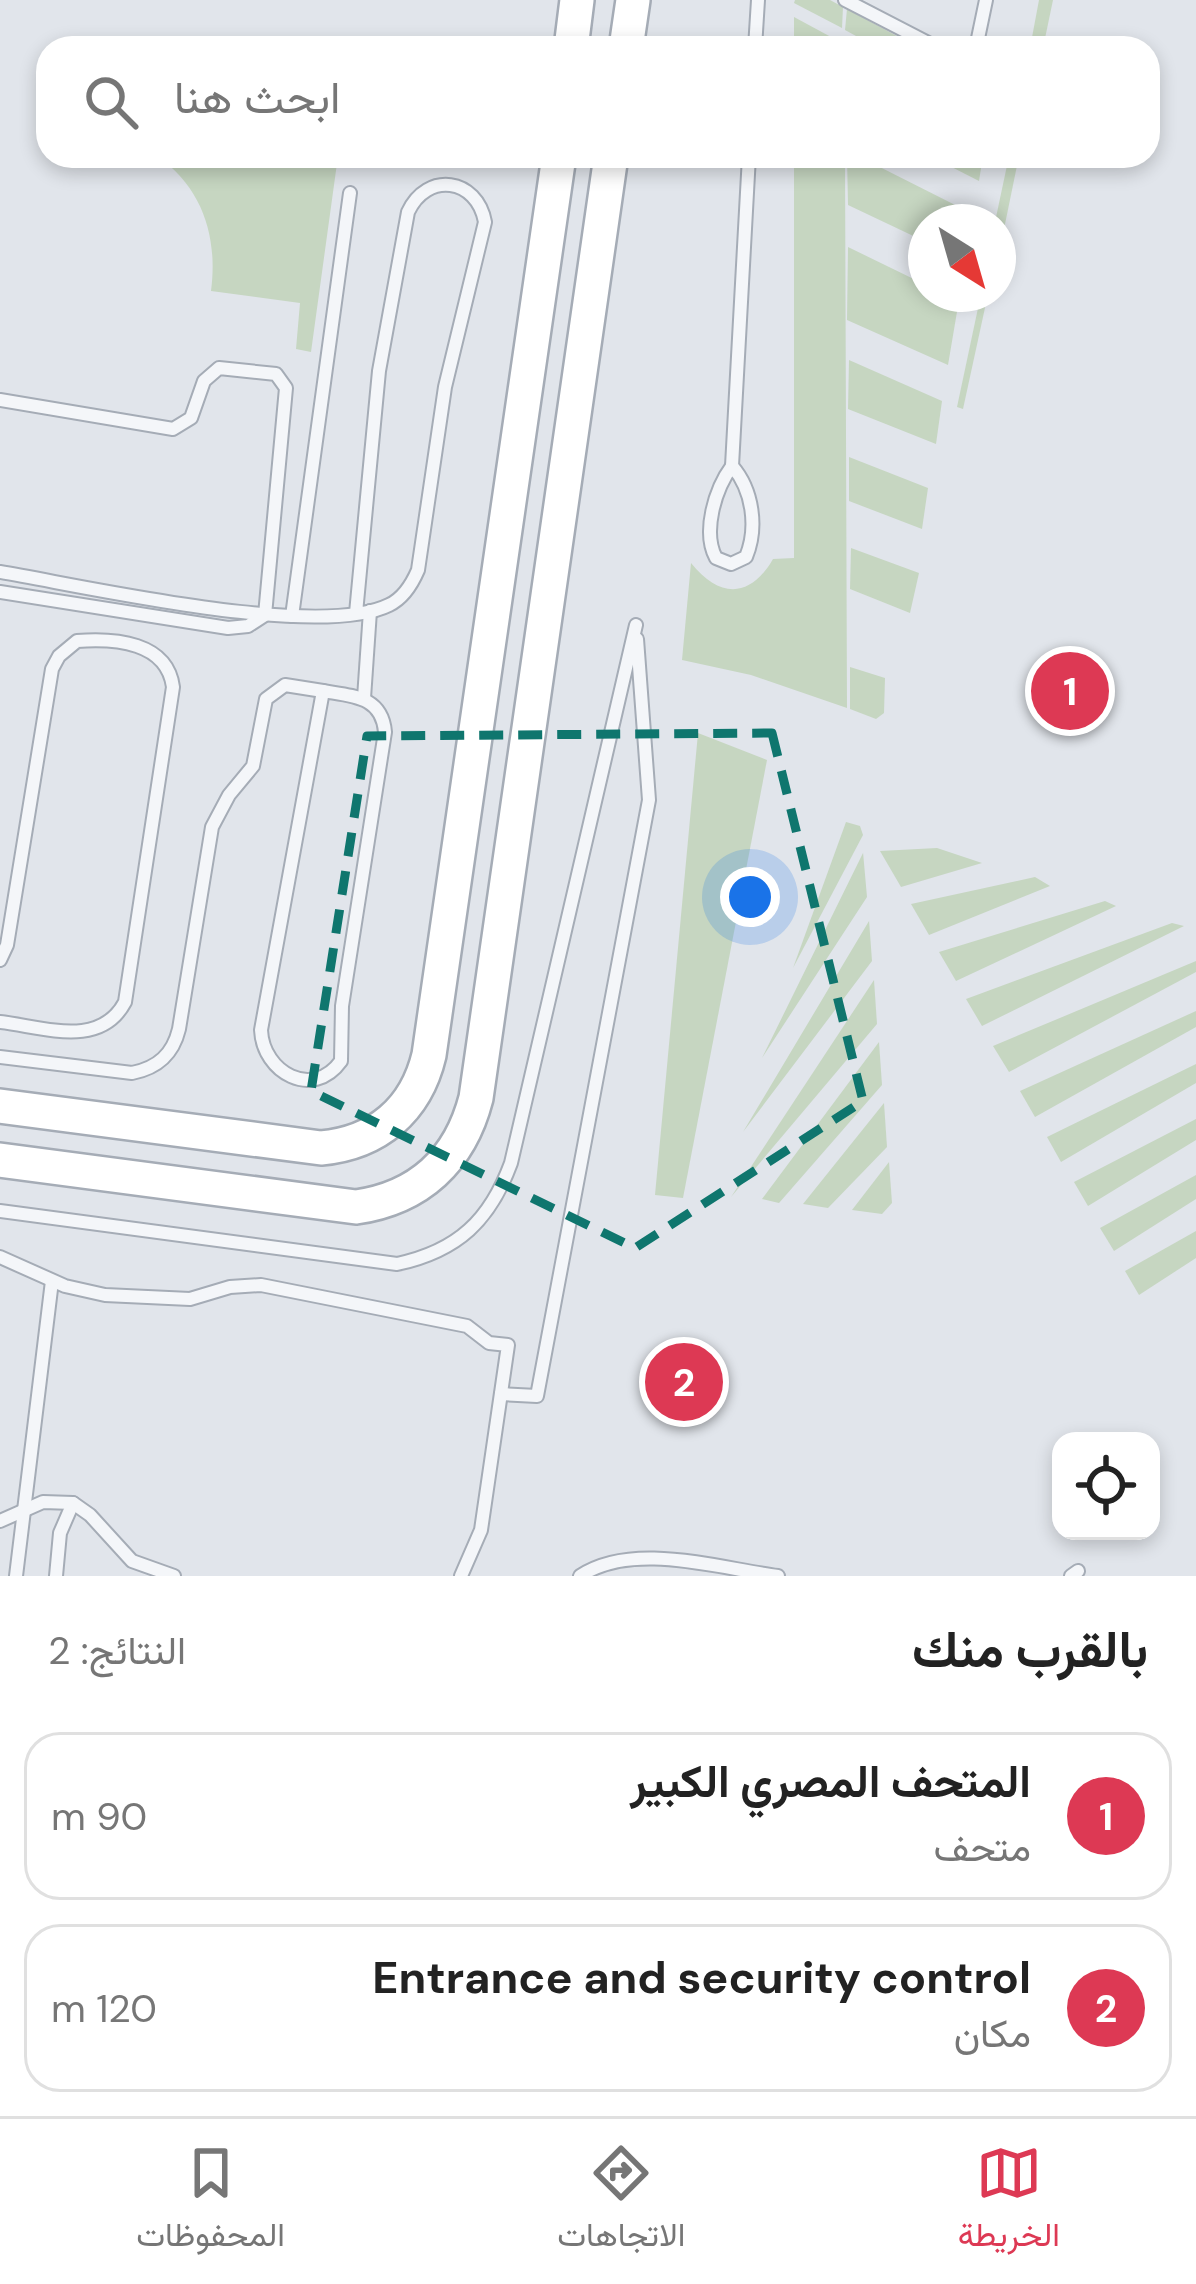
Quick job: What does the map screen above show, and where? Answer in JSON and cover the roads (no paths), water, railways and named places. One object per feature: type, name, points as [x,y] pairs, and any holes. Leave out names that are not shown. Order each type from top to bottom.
[{"type":"street","points":[[572,36],[577,0]]},
{"type":"street","points":[[628,36],[633,0]]},
{"type":"street","points":[[0,1106],[321,1148],[376,1132],[406,1108],[429,1055],[557,168]]},
{"type":"street","points":[[0,1160],[356,1207],[398,1197],[418,1186],[435,1174],[462,1139],[476,1097],[609,168]]},
{"type":"lane","points":[[756,36],[758,0]]},
{"type":"lane","points":[[844,0],[914,36]]},
{"type":"lane","points":[[978,36],[986,0]]},
{"type":"lane","points":[[732,466],[748,494],[751,542],[746,557],[731,564],[716,558],[710,544],[717,493],[732,466],[748,168]]},
{"type":"lane","points":[[0,572],[265,615],[363,612],[403,595],[418,570],[445,387],[485,222],[477,198],[457,184],[422,191],[408,212],[379,370],[363,612],[364,698]]},
{"type":"lane","points":[[292,616],[350,193]]},
{"type":"lane","points":[[0,400],[173,429],[191,418],[204,380],[219,368],[276,374],[286,397],[265,615]]},
{"type":"lane","points":[[0,592],[228,628],[248,626],[265,615]]},
{"type":"lane","points":[[0,1211],[398,1264],[425,1258],[469,1232],[498,1198],[512,1163],[636,626],[649,800],[536,1396],[501,1394]]},
{"type":"lane","points":[[0,960],[7,945],[52,670],[77,640],[150,650],[167,665],[173,687],[125,1002],[110,1022],[87,1033],[0,1022]]},
{"type":"lane","points":[[0,1057],[132,1073],[166,1058],[178,1029],[212,827],[229,795],[253,766],[266,699],[285,685],[364,698],[381,713],[385,732],[342,1006],[341,1061],[327,1075],[292,1077],[266,1058],[261,1030],[323,692]]},
{"type":"lane","points":[[0,1257],[52,1282],[91,1293],[179,1300],[261,1286],[467,1327],[489,1343],[508,1345],[481,1530],[461,1576]]},
{"type":"lane","points":[[16,1576],[52,1282]]},
{"type":"lane","points":[[0,1521],[43,1502],[73,1504],[90,1515],[132,1561],[174,1576]]},
{"type":"lane","points":[[56,1576],[60,1533],[73,1504]]},
{"type":"lane","points":[[580,1576],[607,1562],[634,1556],[778,1576]]},
{"type":"place","name":"المتحف المصري الكبير","points":[[1070,691]]},
{"type":"place","name":"Entrance and security control","points":[[684,1382]]}]
